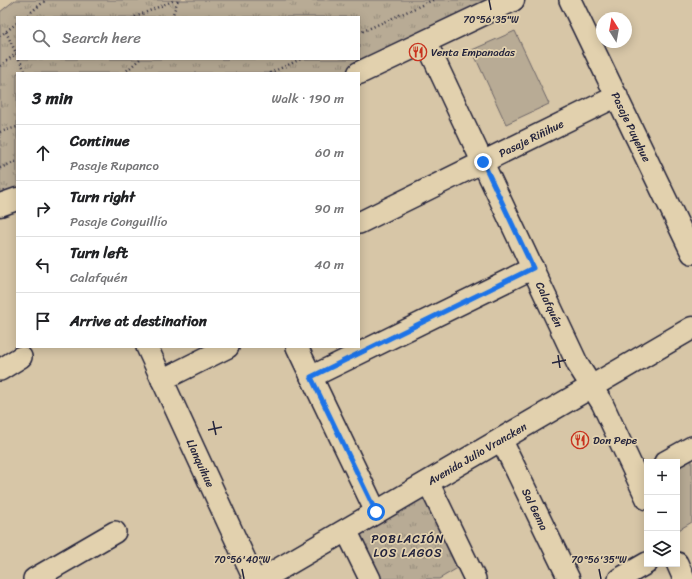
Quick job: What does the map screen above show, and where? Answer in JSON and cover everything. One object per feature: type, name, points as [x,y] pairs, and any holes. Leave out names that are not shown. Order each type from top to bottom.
[{"type":"street","points":[[360,74],[513,0]]},
{"type":"street","name":"Pasaje Puyehue","points":[[570,0],[692,253]]},
{"type":"street","name":"Calafquén","points":[[426,42],[578,365],[602,403],[642,475],[646,495]]},
{"type":"street","name":"Pasaje Riñihue","points":[[360,223],[617,96]]},
{"type":"street","points":[[0,206],[16,199]]},
{"type":"street","points":[[311,377],[533,268]]},
{"type":"street","name":"Avenida Julio Vrancken","points":[[262,579],[692,328]]},
{"type":"street","name":"Llanquihue","points":[[147,348],[254,579]]},
{"type":"street","points":[[162,380],[226,348]]},
{"type":"street","points":[[297,348],[376,512]]},
{"type":"street","points":[[0,370],[21,357]]},
{"type":"street","name":"Sal Gema","points":[[501,440],[569,579]]},
{"type":"street","points":[[671,459],[692,447]]},
{"type":"street","points":[[428,482],[469,577]]},
{"type":"street","points":[[346,530],[370,579]]},
{"type":"street","points":[[34,579],[115,532]]},
{"type":"street","points":[[619,579],[644,565]]},
{"type":"street","points":[[679,567],[684,579]]},
{"type":"path","points":[[26,16],[46,0]]},
{"type":"path","points":[[137,16],[177,0]]},
{"type":"path","points":[[172,16],[177,0]]},
{"type":"path","points":[[360,33],[431,0]]},
{"type":"path","points":[[0,36],[16,24]]},
{"type":"path","points":[[6,32],[16,52]]},
{"type":"path","points":[[0,66],[16,55]]},
{"type":"path","points":[[20,60],[26,72]]},
{"type":"path","points":[[125,72],[139,60]]},
{"type":"path","points":[[272,72],[300,60]]},
{"type":"path","points":[[0,132],[16,127]]},
{"type":"path","points":[[0,168],[16,161]]},
{"type":"green space","points":[[15,0],[492,0],[418,42],[348,72],[16,72],[16,192],[0,198],[0,12]]},
{"type":"green space","points":[[515,31],[549,104],[506,124],[472,50]]},
{"type":"green space","points":[[692,457],[692,522],[680,529],[680,495],[680,463]]},
{"type":"green space","points":[[425,497],[461,566],[439,579],[380,579],[360,533]]},
{"type":"place","name":"Venta Empanadas","points":[[418,52]]},
{"type":"place","name":"Don Pepe","points":[[580,440]]},
{"type":"district","name":"POBLACIÓN LOS LAGOS","points":[[408,546]]},
{"type":"route","points":[[376,512],[311,377],[533,268],[483,162]]}]
